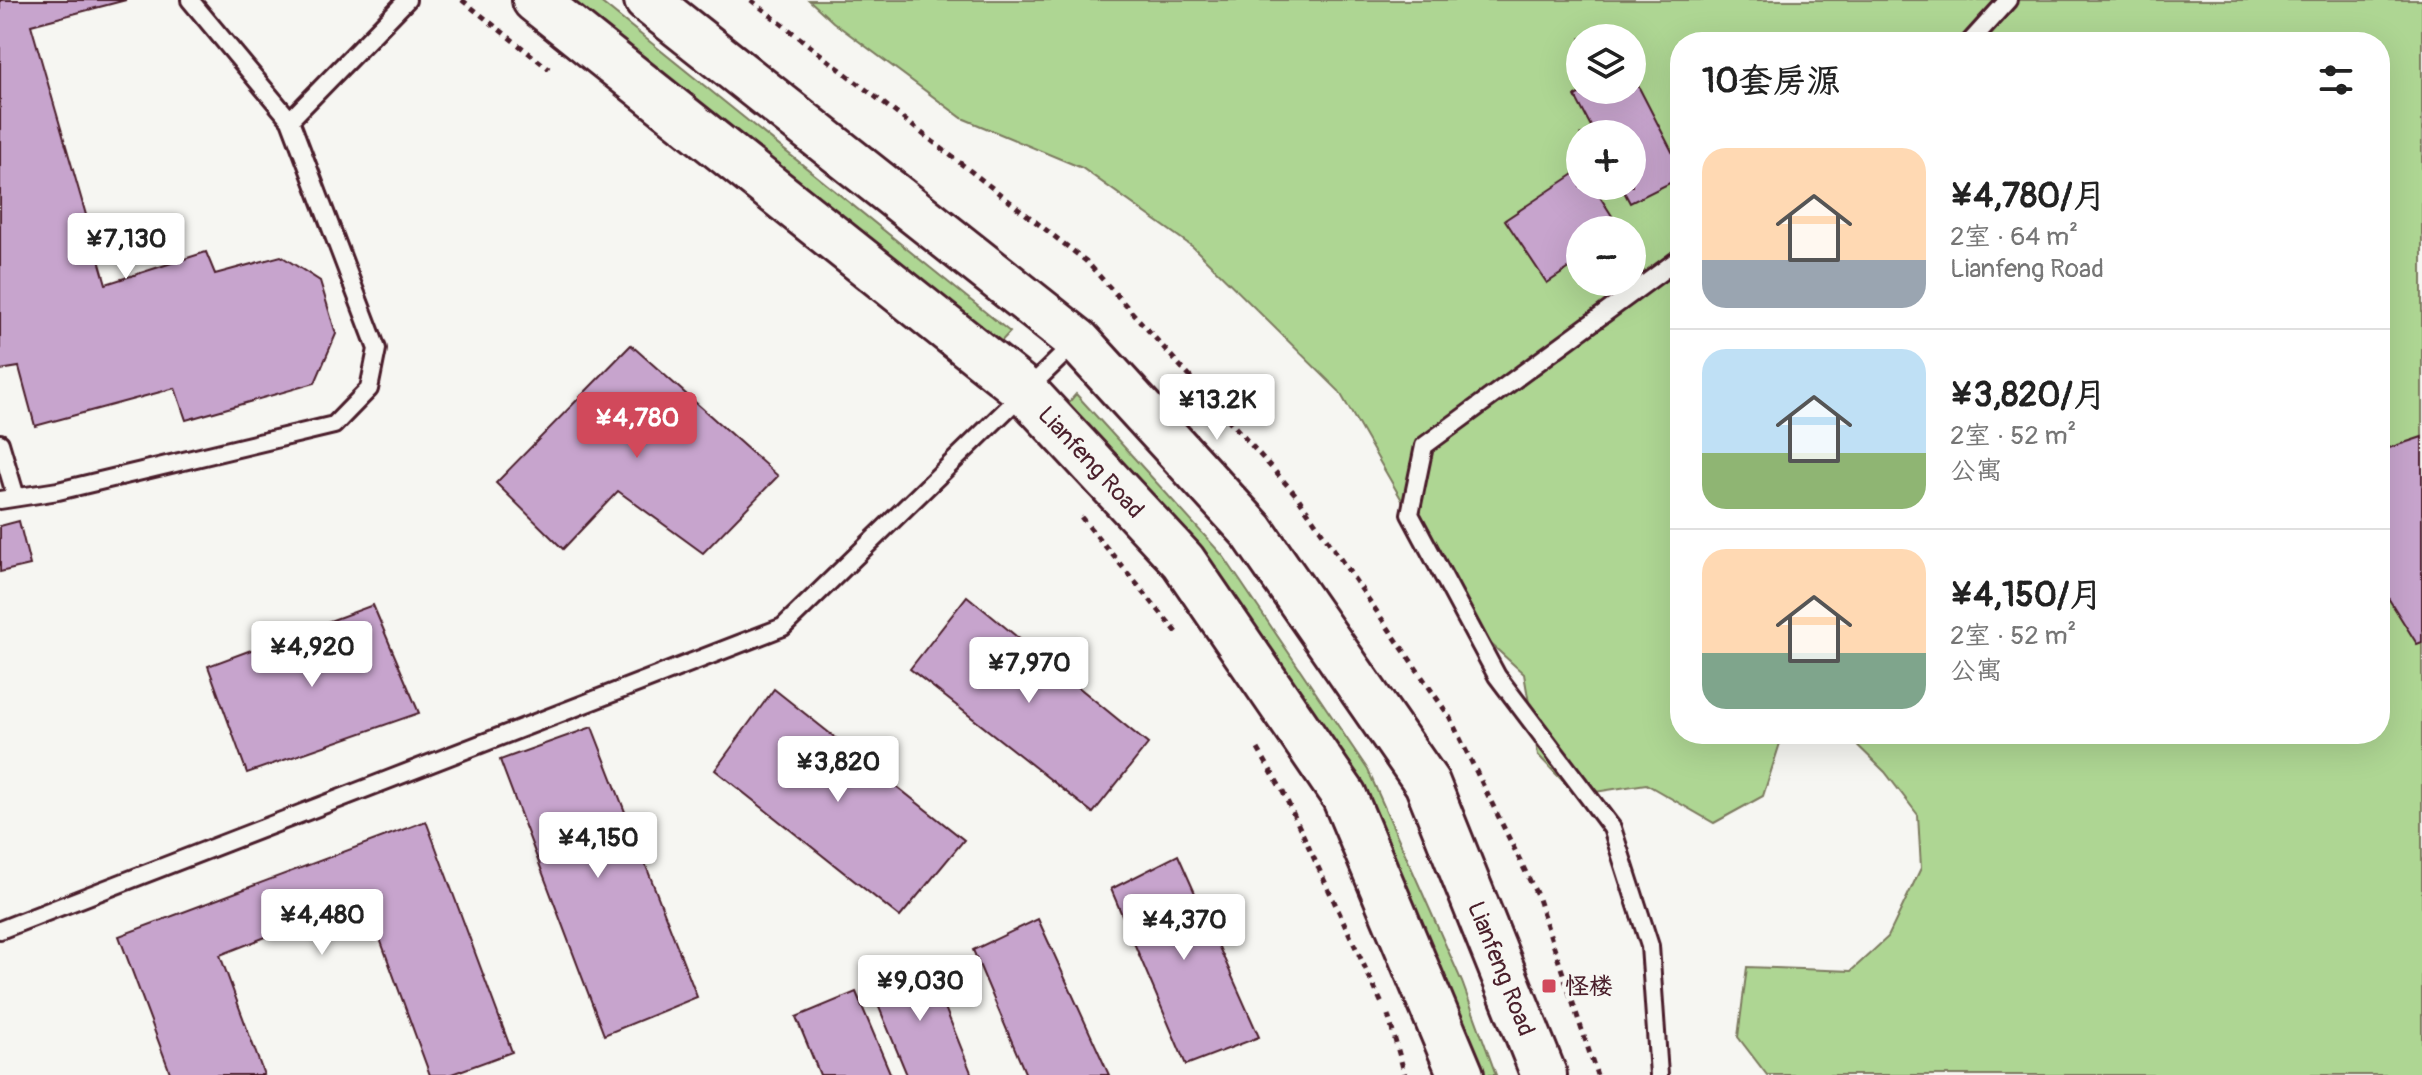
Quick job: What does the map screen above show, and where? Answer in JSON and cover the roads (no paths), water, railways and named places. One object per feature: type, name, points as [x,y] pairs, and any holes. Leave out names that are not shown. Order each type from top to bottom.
[{"type":"main road","name":"Lianfeng Road","points":[[535,0],[1024,390],[1183,561],[1344,796],[1461,1075]]},
{"type":"main road","name":"Lianfeng Road","points":[[647,0],[1078,341],[1252,531],[1427,783],[1544,1075]]},
{"type":"lane","points":[[0,443],[8,498],[58,491],[334,425],[369,389],[377,349],[290,120],[190,0]]},
{"type":"lane","points":[[290,120],[407,0]]},
{"type":"lane","points":[[1979,32],[2008,0]]},
{"type":"lane","points":[[1659,1075],[1650,946],[1612,828],[1497,676],[1410,514],[1424,446],[1670,265]]},
{"type":"lane","points":[[0,930],[783,627],[1024,390],[1078,341]]},
{"type":"place","name":"怪楼","points":[[1549,986]]}]
